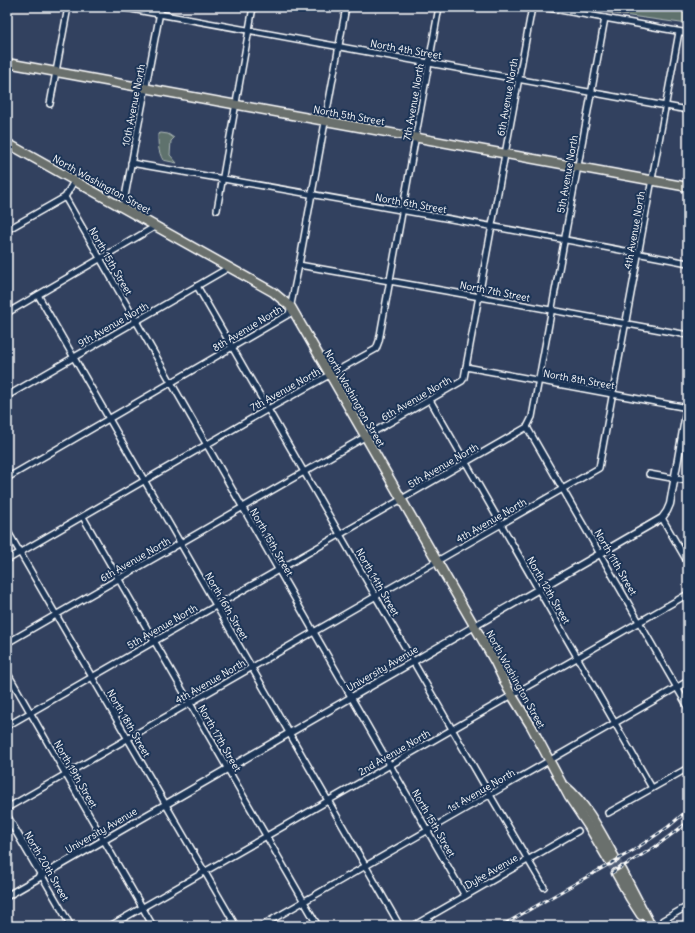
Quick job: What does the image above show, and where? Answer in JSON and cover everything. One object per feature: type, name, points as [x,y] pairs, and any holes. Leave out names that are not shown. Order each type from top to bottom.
[{"type":"main road","name":"North 5th Street","points":[[7,63],[688,187]]},
{"type":"main road","name":"North Washington Street","points":[[9,145],[123,207],[228,268],[273,292],[291,307],[495,662],[511,695],[550,760],[569,797],[612,860]]},
{"type":"main road","points":[[619,871],[630,898],[650,926]]},
{"type":"street","points":[[50,104],[68,7]]},
{"type":"street","name":"North 4th Street","points":[[120,7],[688,110]]},
{"type":"street","name":"10th Avenue North","points":[[123,207],[161,7]]},
{"type":"street","points":[[217,210],[253,7]]},
{"type":"street","name":"8th Avenue North","points":[[7,478],[233,348],[289,314],[346,7]]},
{"type":"street","name":"7th Avenue North","points":[[7,560],[376,348],[379,340],[439,7]]},
{"type":"street","name":"6th Avenue North","points":[[7,643],[462,381],[464,378],[480,297],[532,7]]},
{"type":"street","points":[[543,7],[688,33]]},
{"type":"street","name":"5th Avenue North","points":[[7,726],[528,427],[532,417],[539,380],[605,18]]},
{"type":"street","name":"4th Avenue North","points":[[7,808],[599,468],[679,32]]},
{"type":"street","name":"North 6th Street","points":[[131,163],[492,226],[688,263]]},
{"type":"street","points":[[7,230],[65,197],[74,181]]},
{"type":"street","name":"North 15th Street","points":[[65,197],[465,896]]},
{"type":"street","points":[[7,313],[156,226]]},
{"type":"street","name":"North 7th Street","points":[[299,265],[688,335]]},
{"type":"street","name":"9th Avenue North","points":[[7,396],[228,268]]},
{"type":"street","name":"North 14th Street","points":[[197,286],[527,860],[544,887]]},
{"type":"street","name":"North 16th Street","points":[[38,295],[400,926]]},
{"type":"street","name":"North 8th Street","points":[[466,367],[613,394],[688,405]]},
{"type":"street","name":"North 12th Street","points":[[430,400],[652,788]]},
{"type":"street","points":[[688,405],[670,504],[662,518],[688,563]]},
{"type":"street","name":"North 11th Street","points":[[528,427],[688,707]]},
{"type":"street","points":[[649,474],[688,481]]},
{"type":"street","name":"North 17th Street","points":[[82,517],[318,926]]},
{"type":"street","name":"University Avenue","points":[[7,896],[662,518]]},
{"type":"street","name":"North 18th Street","points":[[7,530],[236,926]]},
{"type":"street","name":"2nd Avenue North","points":[[110,926],[688,594]]},
{"type":"street","name":"North 19th Street","points":[[7,672],[153,926]]},
{"type":"street","name":"1st Avenue North","points":[[261,926],[688,681]]},
{"type":"street","points":[[608,814],[688,768]]},
{"type":"street","name":"North 20th Street","points":[[7,816],[70,926]]},
{"type":"street","name":"Dyke Avenue","points":[[413,926],[578,831]]},
{"type":"street","points":[[663,920],[688,906]]},
{"type":"green space","points":[[578,7],[688,7],[688,24],[616,14]]},
{"type":"green space","points":[[158,134],[168,134],[174,138],[171,141],[170,155],[177,163],[163,160],[158,144]]},
{"type":"tunnel","points":[[615,858],[622,870]]},
{"type":"tunnel","points":[[609,861],[616,873]]},
{"type":"railway","points":[[501,926],[634,850],[668,827],[688,810]]},
{"type":"railway","points":[[612,873],[655,847],[688,822]]}]
